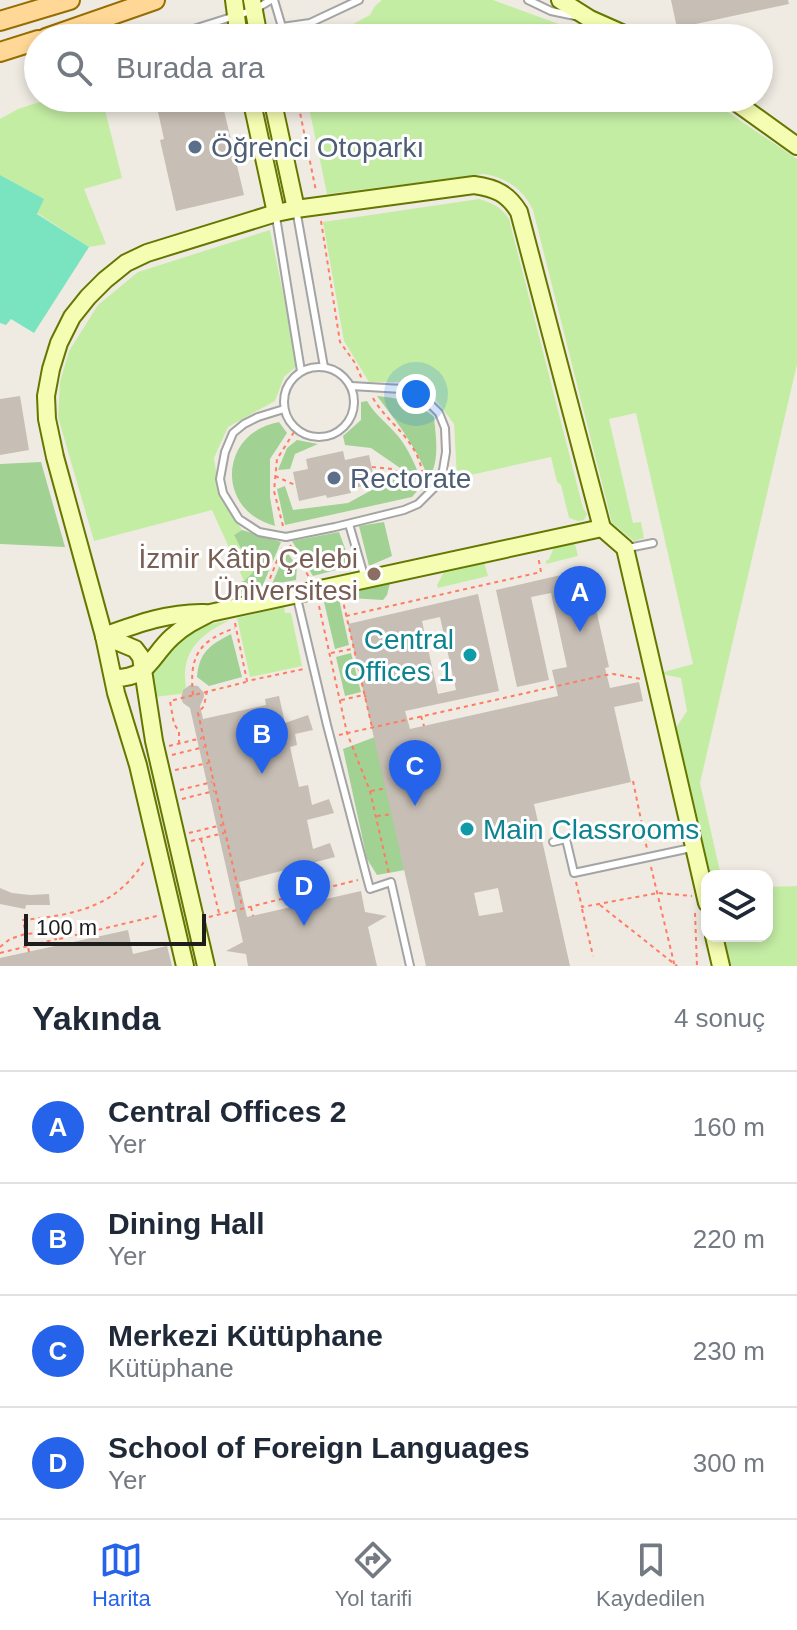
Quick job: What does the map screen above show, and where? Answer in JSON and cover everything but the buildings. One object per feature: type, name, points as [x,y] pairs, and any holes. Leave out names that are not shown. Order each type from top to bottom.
[{"type":"main road","points":[[0,21],[70,0]]},
{"type":"main road","points":[[86,24],[155,0]]},
{"type":"main road","points":[[0,52],[24,44]]},
{"type":"street","points":[[560,0],[601,24]]},
{"type":"street","points":[[578,0],[590,19]]},
{"type":"street","points":[[254,112],[276,213]]},
{"type":"street","points":[[275,112],[296,209]]},
{"type":"street","points":[[750,112],[797,146]]},
{"type":"street","points":[[185,966],[138,765],[47,419],[46,396],[59,343],[72,317],[88,297],[126,263],[147,253],[276,213],[474,185],[488,187],[512,201],[519,212],[602,528],[625,548],[695,847],[700,899]]},
{"type":"street","points":[[113,678],[128,679],[143,671],[169,639],[186,625],[210,613],[602,528]]},
{"type":"street","points":[[104,636],[139,623],[181,613],[210,613]]},
{"type":"street","points":[[104,636],[135,649],[141,657],[159,760],[206,966]]},
{"type":"street","points":[[715,942],[721,966]]},
{"type":"lane","points":[[198,24],[235,8],[272,0],[281,24]]},
{"type":"lane","points":[[303,24],[359,0]]},
{"type":"lane","points":[[528,0],[563,14],[590,19]]},
{"type":"lane","points":[[296,209],[324,367]]},
{"type":"lane","points":[[276,213],[301,371]]},
{"type":"lane","points":[[324,367],[344,377],[351,386],[353,410],[341,430],[318,438],[296,429],[288,420],[283,398],[286,387],[301,371],[324,367]]},
{"type":"lane","points":[[284,409],[258,417],[233,433],[225,452],[220,479],[223,493],[239,519],[259,532],[286,537],[349,524],[418,504],[438,484],[443,470],[445,428],[439,413],[426,400],[402,389],[351,386]]},
{"type":"lane","points":[[349,524],[365,579]]},
{"type":"lane","points":[[625,548],[653,543]]},
{"type":"lane","points":[[296,594],[370,889],[391,882],[410,966]]},
{"type":"lane","points":[[553,842],[566,839],[574,873],[695,847]]},
{"type":"path","points":[[300,112],[319,206],[340,342],[355,363],[378,409],[412,446],[429,494]]},
{"type":"path","points":[[296,429],[277,459],[274,491],[286,537],[316,589],[347,733],[370,791],[391,882]]},
{"type":"path","points":[[372,467],[393,469],[429,494]]},
{"type":"path","points":[[275,476],[295,485]]},
{"type":"path","points":[[260,602],[286,537]]},
{"type":"path","points":[[346,616],[541,572],[538,555]]},
{"type":"path","points":[[339,585],[372,727]]},
{"type":"path","points":[[231,607],[247,681]]},
{"type":"path","points":[[376,610],[378,617]]},
{"type":"path","points":[[193,695],[191,673],[199,651],[220,633],[236,628]]},
{"type":"path","points":[[330,654],[353,648]]},
{"type":"path","points":[[179,744],[179,731],[174,724],[170,701],[313,667]]},
{"type":"path","points":[[330,737],[613,674],[656,682]]},
{"type":"path","points":[[563,677],[565,684]]},
{"type":"path","points":[[207,691],[204,706],[198,713],[243,909]]},
{"type":"path","points":[[340,701],[365,696]]},
{"type":"path","points":[[454,700],[456,708]]},
{"type":"path","points":[[401,714],[403,720]]},
{"type":"path","points":[[421,716],[424,726]]},
{"type":"path","points":[[159,760],[179,744],[203,738]]},
{"type":"path","points":[[159,760],[205,746]]},
{"type":"path","points":[[159,760],[209,762]]},
{"type":"path","points":[[633,781],[674,965]]},
{"type":"path","points":[[167,798],[213,782]]},
{"type":"path","points":[[370,791],[386,788]]},
{"type":"path","points":[[167,798],[216,791]]},
{"type":"path","points":[[376,817],[392,814]]},
{"type":"path","points":[[177,840],[223,824]]},
{"type":"path","points":[[177,840],[201,839],[225,833]]},
{"type":"path","points":[[29,952],[23,920],[81,911],[106,899],[126,884],[143,863],[155,836]]},
{"type":"path","points":[[201,839],[220,914]]},
{"type":"path","points":[[574,873],[593,956]]},
{"type":"path","points":[[582,907],[658,893],[700,899]]},
{"type":"path","points":[[599,904],[674,965]]},
{"type":"path","points":[[251,907],[253,916]]},
{"type":"path","points":[[0,953],[59,939]]},
{"type":"green space","points":[[382,0],[493,0],[559,24],[353,24],[370,15]]},
{"type":"green space","points":[[24,107],[24,112],[106,112],[122,178],[84,189],[106,244],[89,247],[37,213],[43,199],[0,175],[0,119]]},
{"type":"green space","points":[[310,112],[728,112],[797,159],[797,364],[700,783],[720,870],[708,870],[675,729],[687,711],[681,678],[662,674],[693,664],[636,413],[609,419],[633,523],[641,522],[644,538],[634,541],[612,523],[533,210],[513,186],[500,178],[484,174],[327,194]]},
{"type":"green space","points":[[0,175],[44,199],[37,214],[89,247],[34,333],[11,319],[6,325],[0,323]]},
{"type":"green space","points":[[479,199],[496,206],[509,219],[587,514],[584,520],[569,518],[551,457],[457,478],[454,424],[437,401],[419,387],[401,382],[369,382],[344,341],[323,222]]},
{"type":"green space","points":[[270,230],[298,365],[284,377],[275,401],[228,427],[214,458],[220,496],[242,530],[234,535],[253,572],[244,581],[212,510],[94,541],[58,417],[60,382],[69,351],[98,305],[138,272]]},
{"type":"green space","points":[[377,396],[407,401],[434,417],[436,456],[429,479],[412,445]]},
{"type":"green space","points":[[367,401],[402,441],[422,483],[371,448],[345,445],[343,436],[361,420],[361,402]]},
{"type":"green space","points":[[279,422],[287,433],[270,459],[270,497],[275,526],[255,517],[242,505],[234,489],[232,472],[236,456],[245,441],[259,429]]},
{"type":"green space","points":[[297,440],[318,444],[295,454],[290,469],[278,470],[287,448]]},
{"type":"green space","points":[[41,462],[65,547],[0,544],[0,464]]},
{"type":"green space","points":[[392,479],[417,491],[412,497],[285,525],[277,489],[285,486],[293,510],[348,503]]},
{"type":"green space","points":[[384,522],[392,556],[369,566],[359,526]]},
{"type":"green space","points":[[242,530],[281,542],[262,587],[236,594],[233,584],[244,581],[253,572],[234,535]]},
{"type":"green space","points":[[339,532],[350,562],[347,567],[313,576],[292,541]]},
{"type":"green space","points":[[574,540],[578,556],[546,564],[555,545]]},
{"type":"green space","points":[[286,551],[297,566],[296,580],[272,584]]},
{"type":"green space","points":[[484,562],[488,576],[438,588],[445,570]]},
{"type":"green space","points":[[390,583],[383,600],[350,598],[346,592]]},
{"type":"green space","points":[[339,599],[349,645],[335,649],[324,602]]},
{"type":"green space","points":[[284,607],[285,613],[291,613],[302,666],[250,677],[237,618]]},
{"type":"green space","points":[[230,620],[210,631],[195,645],[186,663],[186,687],[181,694],[154,697],[154,672],[163,656],[185,635],[202,626]]},
{"type":"green space","points":[[231,634],[242,677],[209,686],[197,677],[200,661],[212,646]]},
{"type":"green space","points":[[351,653],[361,692],[345,696],[336,657]]},
{"type":"green space","points":[[375,737],[405,870],[377,875],[367,859],[343,749]]},
{"type":"green space","points":[[797,886],[797,966],[730,966],[724,942],[773,942],[773,887]]},
{"type":"place","name":"Öğrenci Otoparkı","points":[[195,147]]},
{"type":"place","name":"Rectorate","points":[[334,478]]},
{"type":"place","name":"İzmir Kâtip Çelebi Üniversitesi","points":[[374,574]]},
{"type":"place","name":"Central Offices 2","points":[[580,632]]},
{"type":"place","name":"Central Offices 1","points":[[470,655]]},
{"type":"place","name":"Dining Hall","points":[[262,774]]},
{"type":"place","name":"Merkezi Kütüphane","points":[[415,806]]},
{"type":"place","name":"Main Classrooms","points":[[467,829]]},
{"type":"place","name":"School of Foreign Languages","points":[[304,926]]}]
